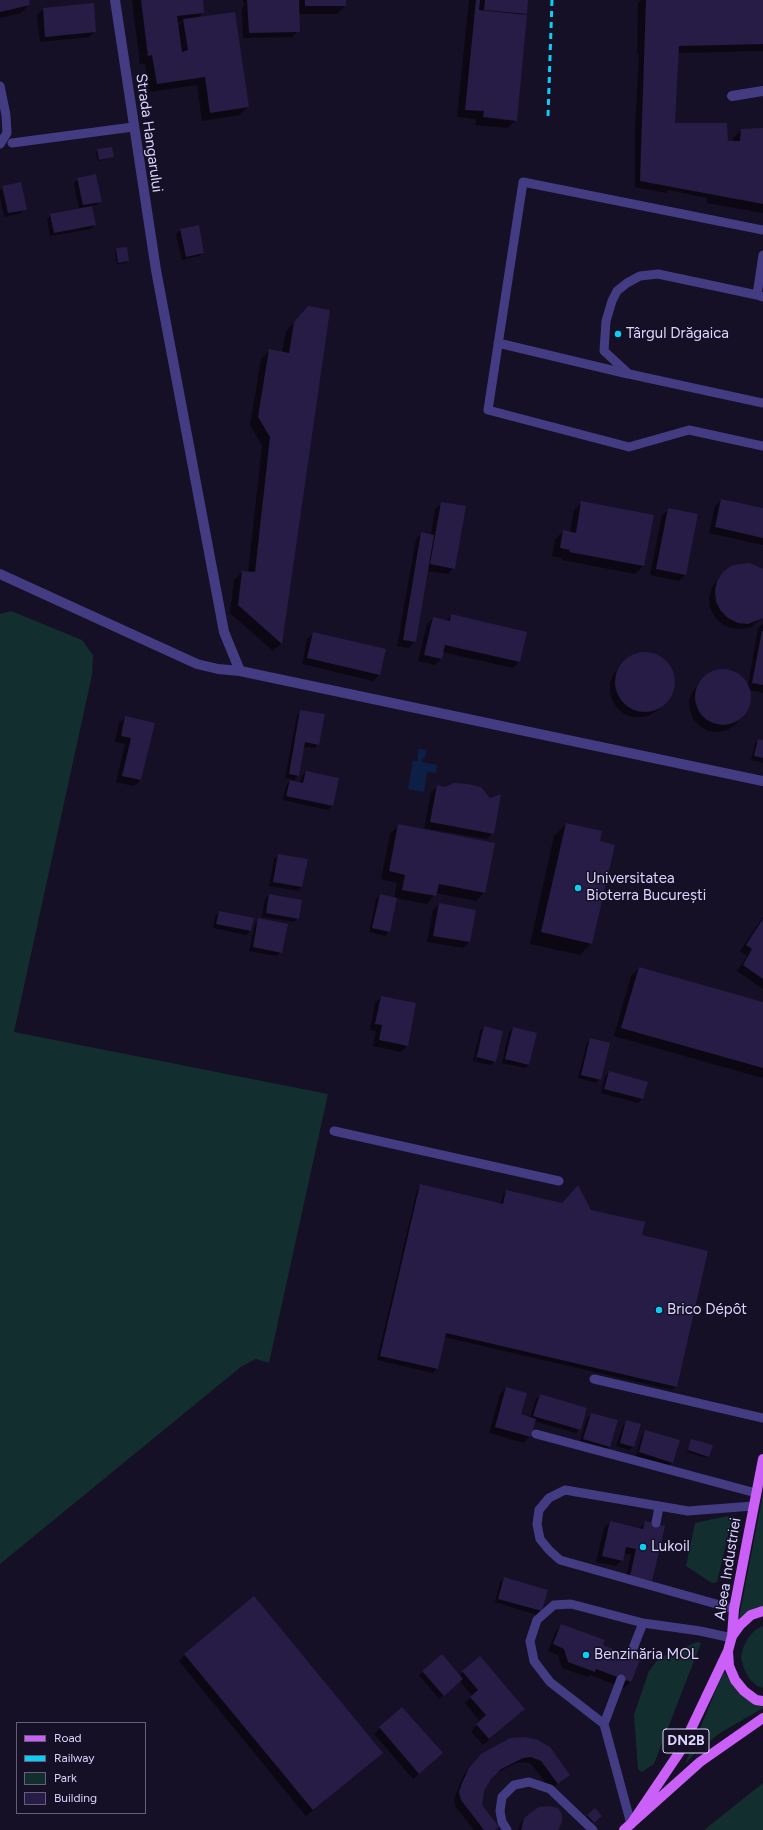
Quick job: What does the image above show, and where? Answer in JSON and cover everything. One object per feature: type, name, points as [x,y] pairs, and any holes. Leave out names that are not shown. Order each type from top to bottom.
[{"type":"main road","name":"Aleea Industriei","points":[[732,1637],[734,1609],[763,1459]]},
{"type":"main road","name":"DN2B","points":[[628,1827],[681,1750],[728,1651],[732,1637],[740,1625],[751,1616],[763,1611]]},
{"type":"main road","name":"DN2B","points":[[728,1651],[729,1666],[735,1680],[744,1691],[756,1700],[763,1702]]},
{"type":"main road","name":"DN2B","points":[[628,1827],[700,1762],[763,1718]]},
{"type":"street","name":"Strada Hangarului","points":[[114,0],[156,270],[224,632],[240,671]]},
{"type":"street","points":[[732,96],[763,91]]},
{"type":"street","points":[[0,574],[197,664],[218,669],[240,671],[763,781]]},
{"type":"lane","points":[[0,86],[6,115],[7,133],[12,143]]},
{"type":"lane","points":[[0,145],[134,128]]},
{"type":"lane","points":[[0,145],[7,133]]},
{"type":"lane","points":[[763,230],[523,182],[488,410],[629,447],[689,430],[763,446]]},
{"type":"lane","points":[[629,374],[604,351],[606,322],[612,301],[617,291],[627,283],[640,276],[658,274],[760,296],[763,255]]},
{"type":"lane","points":[[498,343],[629,374],[763,403]]},
{"type":"lane","points":[[334,1131],[559,1181]]},
{"type":"lane","points":[[594,1378],[763,1418]]},
{"type":"lane","points":[[536,1434],[756,1493]]},
{"type":"lane","points":[[734,1609],[646,1582],[560,1560],[540,1539],[537,1524],[539,1510],[549,1498],[565,1490],[688,1511],[753,1506]]},
{"type":"lane","points":[[656,1523],[659,1507]]},
{"type":"lane","points":[[604,1724],[550,1682],[534,1662],[530,1641],[538,1620],[554,1605],[571,1604],[644,1623],[732,1637]]},
{"type":"lane","points":[[630,1656],[644,1623]]},
{"type":"lane","points":[[621,1679],[604,1724],[628,1827]]},
{"type":"lane","points":[[506,1830],[502,1822],[500,1811],[502,1797],[514,1785],[530,1782],[550,1789],[593,1830]]},
{"type":"green space","points":[[11,611],[82,640],[93,655],[92,675],[14,1032],[328,1094],[269,1363],[256,1359],[242,1366],[0,1564],[0,614]]},
{"type":"green space","points":[[763,1493],[763,1607],[749,1611],[739,1618]]},
{"type":"green space","points":[[727,1516],[732,1519],[717,1582],[712,1583],[686,1566],[695,1523]]},
{"type":"green space","points":[[763,1626],[763,1688],[757,1686],[749,1678],[744,1669],[741,1658],[743,1648],[748,1638],[755,1630]]},
{"type":"green space","points":[[697,1642],[701,1643],[654,1764],[642,1772],[638,1769],[634,1715],[649,1671],[659,1658]]},
{"type":"green space","points":[[724,1671],[741,1695],[751,1702],[763,1705],[763,1708],[720,1733],[698,1750],[685,1764]]},
{"type":"green space","points":[[763,1783],[763,1830],[704,1830]]},
{"type":"water","points":[[418,749],[426,750],[427,753],[422,762],[437,765],[436,773],[427,772],[424,792],[408,789],[413,761],[418,761]]},
{"type":"building","points":[[0,0],[29,0],[30,5],[0,12]]},
{"type":"building","points":[[141,0],[203,0],[204,13],[177,16],[182,52],[188,50],[183,19],[235,12],[249,107],[210,113],[205,77],[157,84],[152,55],[148,56]]},
{"type":"building","points":[[247,0],[299,0],[300,32],[249,33]]},
{"type":"building","points":[[305,0],[346,0],[346,6],[305,6]]},
{"type":"building","points":[[476,0],[480,0],[479,10],[527,15],[517,121],[483,117],[484,111],[465,110]]},
{"type":"building","points":[[485,0],[528,0],[527,14],[484,10]]},
{"type":"building","points":[[646,0],[763,0],[763,44],[679,46],[675,123],[727,123],[728,141],[740,141],[741,129],[763,128],[763,204],[640,181]]},
{"type":"building","points":[[94,3],[96,32],[45,37],[43,8]]},
{"type":"building","points":[[112,147],[114,157],[99,160],[97,149]]},
{"type":"building","points":[[96,174],[102,202],[83,205],[77,178]]},
{"type":"building","points":[[21,182],[27,210],[8,213],[2,186]]},
{"type":"building","points":[[92,206],[96,225],[54,233],[50,214]]},
{"type":"building","points":[[199,225],[204,253],[186,257],[180,229]]},
{"type":"building","points":[[127,247],[129,261],[118,263],[116,248]]},
{"type":"building","points":[[308,306],[330,310],[282,644],[238,605],[242,571],[255,572],[270,437],[258,417],[269,349],[289,353],[294,322]]},
{"type":"building","points":[[721,499],[763,508],[763,538],[715,527]]},
{"type":"building","points":[[581,501],[654,515],[644,566],[569,552],[570,550],[560,548],[563,530],[576,533]]},
{"type":"building","points":[[441,502],[466,506],[455,569],[430,564]]},
{"type":"building","points":[[668,508],[698,514],[686,575],[656,569]]},
{"type":"building","points":[[421,532],[434,535],[416,642],[403,640]]},
{"type":"building","points":[[750,563],[763,569],[763,618],[748,624],[738,623],[728,618],[721,611],[716,602],[715,591],[717,581],[723,572],[731,566]]},
{"type":"building","points":[[451,614],[527,632],[520,662],[445,645],[442,659],[424,655],[433,617],[450,621]]},
{"type":"building","points":[[763,631],[763,685],[752,683]]},
{"type":"building","points":[[313,632],[386,649],[380,675],[307,658]]},
{"type":"building","points":[[645,652],[662,657],[670,665],[675,682],[670,699],[662,707],[645,712],[628,707],[620,699],[615,682],[620,665],[628,657]]},
{"type":"building","points":[[717,669],[729,669],[739,673],[747,681],[751,691],[751,703],[747,713],[739,721],[729,725],[717,725],[707,721],[699,713],[695,703],[695,691],[699,681],[707,673]]},
{"type":"building","points":[[300,710],[325,714],[319,745],[305,742],[299,776],[289,774]]},
{"type":"building","points":[[125,716],[155,723],[141,780],[122,776],[131,738],[121,736]]},
{"type":"building","points":[[758,739],[763,740],[763,758],[754,756]]},
{"type":"building","points":[[306,771],[339,778],[333,806],[286,796],[290,780],[303,783]]},
{"type":"building","points":[[454,783],[481,787],[490,798],[501,794],[494,834],[430,822],[437,785],[445,787]]},
{"type":"building","name":"Universitatea Bioterra București","points":[[566,823],[602,831],[600,841],[615,845],[592,944],[541,932]]},
{"type":"building","points":[[398,824],[495,843],[485,893],[439,884],[436,896],[402,890],[405,875],[389,871]]},
{"type":"building","points":[[278,854],[308,859],[302,887],[273,882]]},
{"type":"building","points":[[269,894],[302,900],[299,919],[266,913]]},
{"type":"building","points":[[380,894],[397,898],[390,932],[372,928]]},
{"type":"building","points":[[439,903],[476,910],[470,942],[433,936]]},
{"type":"building","points":[[219,911],[254,918],[251,931],[216,924]]},
{"type":"building","points":[[258,918],[288,924],[282,953],[253,947]]},
{"type":"building","points":[[763,919],[763,979],[743,965],[752,949],[746,945]]},
{"type":"building","points":[[639,967],[763,1002],[763,1068],[621,1028]]},
{"type":"building","points":[[381,996],[416,1003],[408,1046],[379,1040],[382,1025],[375,1024]]},
{"type":"building","points":[[484,1026],[503,1031],[496,1062],[477,1057]]},
{"type":"building","points":[[513,1027],[537,1033],[529,1065],[505,1059]]},
{"type":"building","points":[[590,1038],[610,1043],[601,1080],[581,1075]]},
{"type":"building","points":[[609,1071],[648,1082],[643,1099],[604,1089]]},
{"type":"building","points":[[420,1184],[503,1204],[506,1190],[562,1203],[578,1185],[591,1210],[645,1222],[642,1235],[708,1251],[677,1387],[446,1333],[438,1369],[380,1356]]},
{"type":"building","points":[[506,1387],[527,1393],[521,1414],[536,1419],[531,1437],[495,1427]]},
{"type":"building","points":[[540,1394],[587,1408],[581,1430],[533,1416]]},
{"type":"building","points":[[591,1413],[618,1420],[610,1447],[583,1439]]},
{"type":"building","points":[[626,1420],[641,1424],[634,1447],[620,1443]]},
{"type":"building","points":[[645,1430],[680,1440],[673,1463],[639,1452]]},
{"type":"building","points":[[691,1439],[713,1445],[709,1457],[688,1450]]},
{"type":"building","points":[[610,1521],[643,1529],[645,1521],[665,1526],[652,1581],[630,1576],[636,1549],[626,1547],[623,1561],[602,1556]]},
{"type":"building","points":[[504,1577],[548,1590],[542,1611],[498,1599]]},
{"type":"building","points":[[254,1596],[383,1753],[313,1810],[184,1654]]},
{"type":"building","points":[[561,1624],[605,1640],[603,1645],[640,1660],[631,1682],[596,1669],[595,1672],[568,1662],[564,1649],[553,1644]]},
{"type":"building","points":[[442,1654],[463,1679],[444,1696],[422,1671]]},
{"type":"building","points":[[480,1656],[525,1709],[489,1739],[476,1724],[486,1715],[470,1697],[478,1690],[462,1671]]},
{"type":"building","points":[[402,1707],[443,1753],[419,1774],[379,1727]]},
{"type":"building","points":[[525,1737],[538,1740],[550,1747],[570,1775],[558,1784],[541,1761],[531,1757],[523,1758],[501,1769],[491,1779],[484,1791],[482,1805],[499,1827],[495,1830],[484,1830],[461,1800],[459,1792],[462,1783],[469,1768],[481,1754],[510,1738]]},
{"type":"building","points":[[549,1806],[558,1808],[562,1814],[562,1822],[558,1830],[521,1830],[524,1818],[539,1807]]},
{"type":"building","points":[[595,1808],[602,1816],[594,1823],[587,1815]]},
{"type":"railway","points":[[548,116],[552,0]]},
{"type":"place","name":"Târgul Drăgaica","points":[[618,334]]},
{"type":"place","name":"Universitatea Bioterra București","points":[[578,888]]},
{"type":"place","name":"Brico Dépôt","points":[[659,1310]]},
{"type":"place","name":"Lukoil","points":[[643,1547]]},
{"type":"place","name":"Benzinăria MOL","points":[[586,1655]]}]
